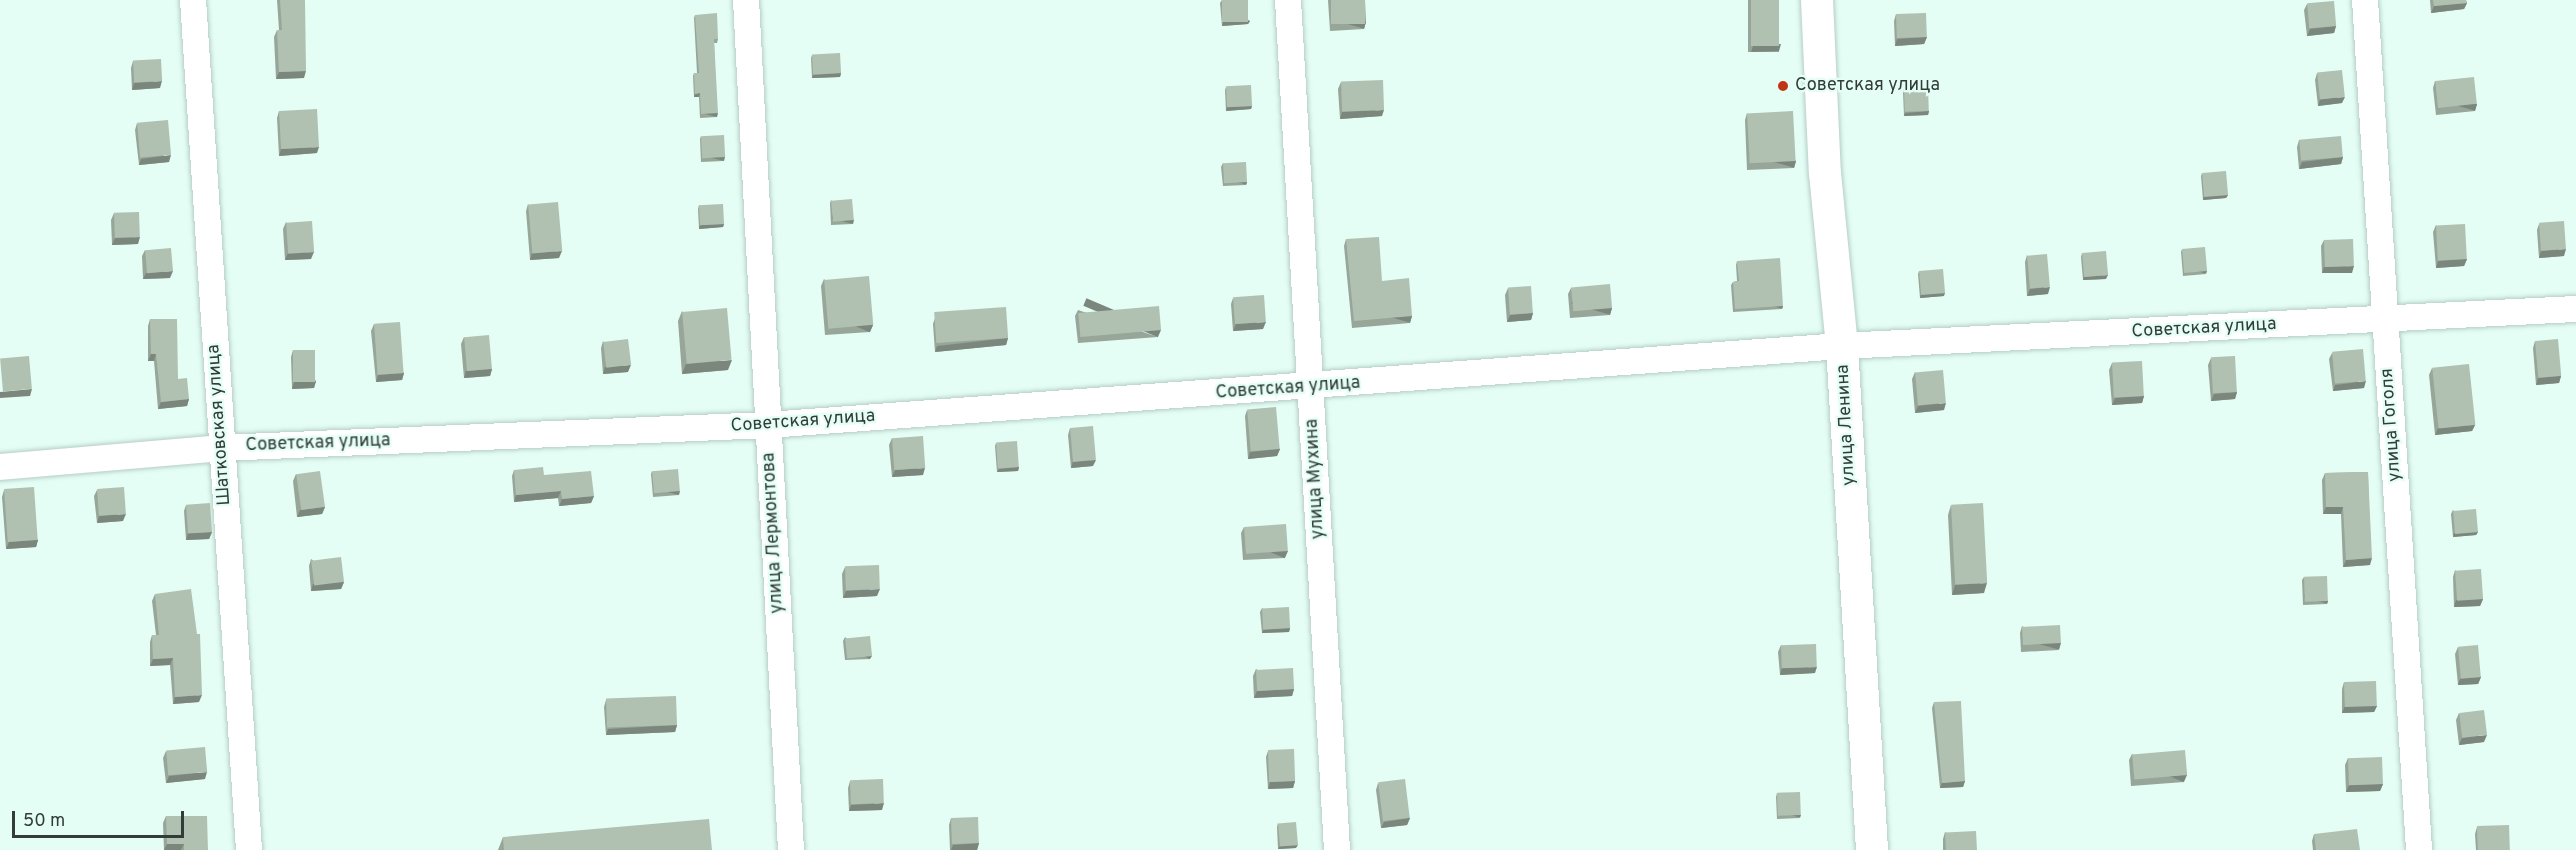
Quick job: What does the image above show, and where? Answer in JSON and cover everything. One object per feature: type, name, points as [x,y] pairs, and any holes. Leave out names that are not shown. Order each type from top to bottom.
[{"type":"main road","name":"улица Ленина","points":[[1817,0],[1825,172],[1842,346],[1872,850]]},
{"type":"street","name":"Шатковская улица","points":[[193,0],[249,850]]},
{"type":"street","name":"улица Лермонтова","points":[[746,0],[790,850]]},
{"type":"street","name":"улица Мухина","points":[[1288,0],[1337,850]]},
{"type":"street","name":"улица Гоголя","points":[[2365,0],[2419,850]]},
{"type":"street","name":"Советская улица","points":[[0,467],[221,448],[768,425],[1311,387],[1842,346],[2385,321],[2576,309]]},
{"type":"building","points":[[280,0],[305,0],[306,71],[279,72],[277,30],[282,30]]},
{"type":"building","points":[[1222,0],[1248,0],[1248,22],[1222,22]]},
{"type":"building","points":[[1331,0],[1365,0],[1365,24],[1331,24]]},
{"type":"building","points":[[1751,0],[1779,0],[1779,46],[1751,46]]},
{"type":"building","points":[[2433,0],[2466,0],[2467,3],[2434,6]]},
{"type":"building","points":[[2334,1],[2336,26],[2309,28],[2307,3]]},
{"type":"building","points":[[717,13],[718,39],[714,39],[718,113],[701,114],[700,93],[695,94],[694,73],[699,73],[695,15]]},
{"type":"building","points":[[1926,13],[1927,37],[1897,38],[1896,14]]},
{"type":"building","points":[[840,53],[841,73],[813,74],[812,54]]},
{"type":"building","points":[[161,59],[162,81],[134,82],[133,60]]},
{"type":"building","points":[[2342,70],[2345,97],[2320,99],[2317,73]]},
{"type":"building","points":[[2474,77],[2477,104],[2438,108],[2435,81]]},
{"type":"building","points":[[1383,80],[1384,110],[1342,111],[1341,81]]},
{"type":"building","points":[[1251,85],[1252,106],[1227,107],[1226,86]]},
{"type":"building","points":[[1928,88],[1929,111],[1905,112],[1904,89]]},
{"type":"building","points":[[317,109],[319,147],[281,149],[279,111]]},
{"type":"building","points":[[1793,111],[1796,161],[1750,163],[1747,113]]},
{"type":"building","points":[[168,120],[171,155],[140,158],[137,123]]},
{"type":"building","points":[[724,135],[725,157],[702,158],[701,136]]},
{"type":"building","points":[[2341,136],[2343,157],[2301,161],[2299,140]]},
{"type":"building","points":[[1246,162],[1247,182],[1224,183],[1223,163]]},
{"type":"building","points":[[2226,171],[2228,195],[2204,197],[2202,173]]},
{"type":"building","points":[[852,199],[854,220],[833,222],[831,201]]},
{"type":"building","points":[[558,202],[562,251],[532,253],[528,205]]},
{"type":"building","points":[[723,204],[724,224],[700,225],[699,205]]},
{"type":"building","points":[[139,212],[140,237],[115,238],[114,213]]},
{"type":"building","points":[[312,221],[314,252],[288,254],[286,223]]},
{"type":"building","points":[[2564,221],[2566,249],[2541,251],[2539,223]]},
{"type":"building","points":[[2465,224],[2467,259],[2438,260],[2436,226]]},
{"type":"building","points":[[1379,237],[1382,281],[1409,278],[1412,316],[1354,321],[1346,239]]},
{"type":"building","points":[[2353,239],[2354,266],[2325,267],[2324,240]]},
{"type":"building","points":[[2205,247],[2207,271],[2184,273],[2182,249]]},
{"type":"building","points":[[171,248],[173,271],[147,273],[145,250]]},
{"type":"building","points":[[2106,251],[2108,275],[2084,277],[2082,253]]},
{"type":"building","points":[[2047,254],[2050,287],[2030,289],[2027,256]]},
{"type":"building","points":[[1780,258],[1783,306],[1735,309],[1733,282],[1739,281],[1737,261]]},
{"type":"building","points":[[1943,269],[1945,293],[1921,295],[1919,271]]},
{"type":"building","points":[[869,276],[873,325],[828,329],[824,280]]},
{"type":"building","points":[[1610,284],[1612,308],[1573,311],[1571,287]]},
{"type":"building","points":[[1531,286],[1533,313],[1510,315],[1508,288]]},
{"type":"building","points":[[1264,295],[1266,322],[1235,324],[1233,297]]},
{"type":"building","points":[[1159,306],[1161,330],[1080,337],[1078,313]]},
{"type":"building","points":[[1006,307],[1008,338],[936,343],[934,312]]},
{"type":"building","points":[[727,308],[732,360],[687,364],[682,312]]},
{"type":"building","points":[[150,319],[177,319],[178,379],[187,378],[189,399],[161,402],[156,354],[151,354]]},
{"type":"building","points":[[400,322],[404,373],[378,375],[374,324]]},
{"type":"building","points":[[489,335],[492,369],[467,371],[464,337]]},
{"type":"building","points":[[628,339],[631,365],[606,368],[603,342]]},
{"type":"building","points":[[2558,339],[2561,376],[2538,378],[2535,341]]},
{"type":"building","points":[[2363,349],[2366,381],[2335,384],[2332,352]]},
{"type":"building","points":[[293,350],[315,350],[315,382],[293,382]]},
{"type":"building","points":[[29,356],[32,389],[3,391],[0,359]]},
{"type":"building","points":[[2235,356],[2237,392],[2213,393],[2211,357]]},
{"type":"building","points":[[2142,361],[2144,396],[2114,398],[2112,363]]},
{"type":"building","points":[[2469,364],[2475,425],[2439,429],[2432,368]]},
{"type":"building","points":[[1943,370],[1946,403],[1918,405],[1915,372]]},
{"type":"building","points":[[1276,407],[1280,449],[1251,451],[1247,410]]},
{"type":"building","points":[[1093,426],[1096,460],[1073,462],[1070,428]]},
{"type":"building","points":[[923,436],[925,468],[894,470],[892,438]]},
{"type":"building","points":[[1017,441],[1019,467],[998,468],[996,442]]},
{"type":"building","points":[[543,467],[544,475],[591,471],[594,496],[562,499],[561,491],[516,495],[514,470]]},
{"type":"building","points":[[678,469],[680,491],[654,493],[652,471]]},
{"type":"building","points":[[320,471],[325,507],[301,510],[296,474]]},
{"type":"building","points":[[2368,472],[2372,558],[2346,560],[2343,507],[2326,507],[2325,473]]},
{"type":"building","points":[[34,487],[38,540],[8,542],[4,489]]},
{"type":"building","points":[[124,487],[126,514],[99,516],[97,489]]},
{"type":"building","points":[[210,503],[212,532],[188,534],[186,505]]},
{"type":"building","points":[[1983,503],[1987,583],[1955,585],[1951,505]]},
{"type":"building","points":[[2476,509],[2478,532],[2455,534],[2453,511]]},
{"type":"building","points":[[1286,524],[1288,551],[1246,554],[1244,527]]},
{"type":"building","points":[[341,557],[344,582],[314,585],[311,561]]},
{"type":"building","points":[[879,565],[880,589],[846,590],[845,566]]},
{"type":"building","points":[[2481,569],[2483,599],[2457,601],[2455,571]]},
{"type":"building","points":[[2327,576],[2328,601],[2305,602],[2304,577]]},
{"type":"building","points":[[191,589],[197,634],[200,634],[202,695],[175,697],[173,658],[153,659],[152,635],[159,635],[155,594]]},
{"type":"building","points":[[1289,607],[1290,628],[1263,629],[1262,608]]},
{"type":"building","points":[[2060,625],[2061,643],[2023,645],[2022,627]]},
{"type":"building","points":[[870,636],[872,656],[847,659],[845,639]]},
{"type":"building","points":[[1816,644],[1817,667],[1782,668],[1781,645]]},
{"type":"building","points":[[2478,645],[2481,677],[2461,679],[2458,647]]},
{"type":"building","points":[[1293,668],[1294,689],[1257,691],[1256,670]]},
{"type":"building","points":[[2376,681],[2377,706],[2345,707],[2344,682]]},
{"type":"building","points":[[676,696],[677,725],[607,727],[606,698]]},
{"type":"building","points":[[1961,701],[1965,781],[1942,783],[1934,702]]},
{"type":"building","points":[[2484,710],[2487,735],[2462,738],[2459,713]]},
{"type":"building","points":[[205,747],[207,772],[168,775],[166,750]]},
{"type":"building","points":[[1294,749],[1295,781],[1269,782],[1268,750]]},
{"type":"building","points":[[2185,750],[2187,775],[2134,780],[2132,755]]},
{"type":"building","points":[[2382,757],[2383,784],[2349,785],[2348,758]]},
{"type":"building","points":[[883,779],[884,803],[851,804],[850,780]]},
{"type":"building","points":[[1405,779],[1410,818],[1383,821],[1378,782]]},
{"type":"building","points":[[1800,792],[1801,815],[1778,816],[1777,793]]},
{"type":"building","points":[[166,816],[207,816],[208,850],[184,850],[184,844],[167,844]]},
{"type":"building","points":[[978,817],[979,843],[952,844],[951,818]]},
{"type":"building","points":[[709,819],[712,850],[504,850],[503,837]]},
{"type":"building","points":[[1296,822],[1298,845],[1280,846],[1278,824]]},
{"type":"building","points":[[2509,825],[2510,850],[2478,850],[2477,826]]},
{"type":"building","points":[[2357,829],[2360,850],[2316,850],[2314,834]]},
{"type":"building","points":[[1976,831],[1977,850],[1946,850],[1945,833]]},
{"type":"place","name":"Советская улица","points":[[1783,86]]}]
